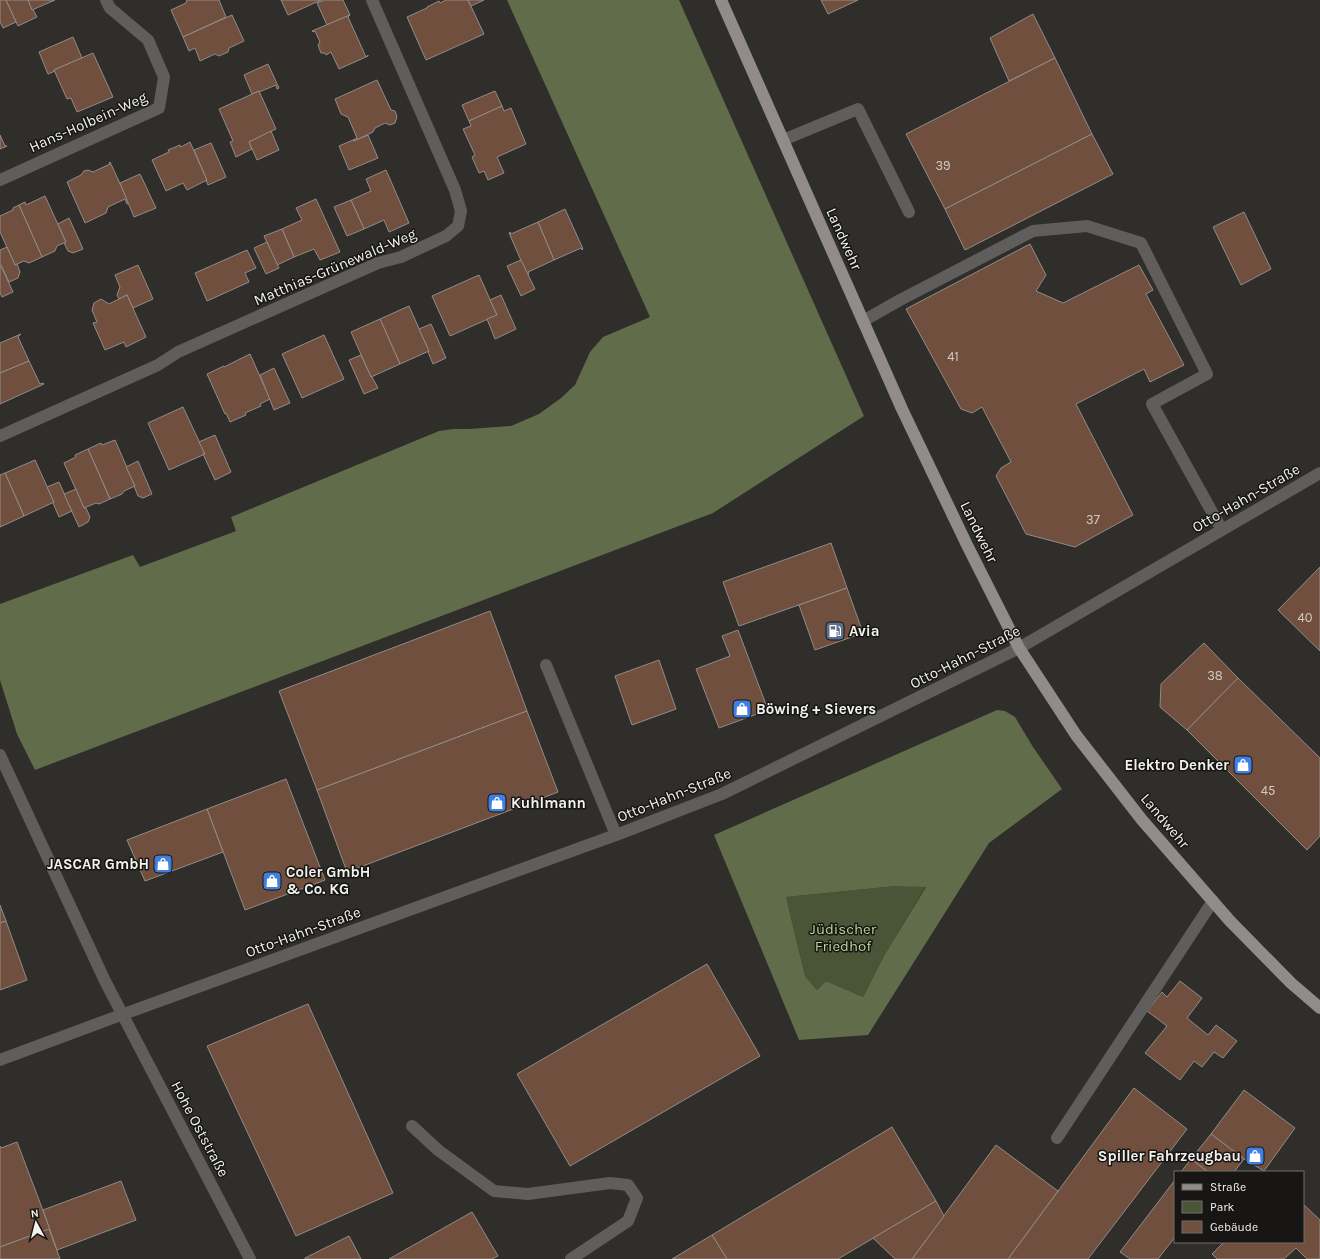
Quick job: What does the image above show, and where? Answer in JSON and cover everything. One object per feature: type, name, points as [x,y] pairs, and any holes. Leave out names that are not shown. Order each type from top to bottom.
[{"type":"main road","name":"Landwehr","points":[[721,0],[912,431],[1019,648],[1081,741],[1142,820],[1230,921],[1291,983],[1320,1008]]},
{"type":"street","name":"Hans-Holbein-Weg","points":[[0,180],[160,108],[164,77],[148,40],[110,8],[106,0]]},
{"type":"street","name":"Matthias-Grünewald-Weg","points":[[0,436],[158,365],[178,352],[378,263],[401,257],[446,236],[458,226],[461,211],[455,190],[372,0]]},
{"type":"street","points":[[783,140],[858,109],[909,212]]},
{"type":"street","points":[[863,321],[900,300],[1033,231],[1086,226],[1141,243],[1207,374],[1152,404],[1222,530]]},
{"type":"street","name":"Otto-Hahn-Straße","points":[[0,1060],[121,1014],[616,835],[722,794],[1019,648],[1320,473]]},
{"type":"street","points":[[546,665],[616,835]]},
{"type":"street","name":"Hohe Oststraße","points":[[0,755],[101,974],[250,1259]]},
{"type":"street","points":[[1057,1138],[1213,901]]},
{"type":"street","points":[[412,1126],[438,1150],[494,1191],[528,1194],[610,1183],[628,1185],[637,1198],[628,1221],[571,1259]]},
{"type":"green space","points":[[507,0],[679,0],[864,416],[713,513],[35,770],[17,734],[0,680],[0,604],[133,555],[140,567],[236,531],[231,517],[439,431],[511,426],[539,414],[561,398],[575,385],[590,352],[603,337],[650,317]]},
{"type":"green space","points":[[997,710],[1005,711],[1015,717],[1033,747],[1062,789],[989,843],[868,1035],[799,1040],[714,835]],"holes":[[[896,886],[926,887],[885,954],[863,997],[826,981],[817,990],[805,976],[786,897]]]},
{"type":"green space","name":"Jüdischer Friedhof","points":[[896,886],[926,886],[885,954],[863,997],[826,981],[817,990],[805,976],[786,897]]},
{"type":"building","points":[[0,0],[6,0],[16,22],[3,28],[0,22]]},
{"type":"building","points":[[6,0],[28,0],[37,17],[18,26]]},
{"type":"building","points":[[28,0],[55,0],[32,10]]},
{"type":"building","points":[[187,0],[219,0],[226,17],[183,37],[171,10],[186,3]]},
{"type":"building","points":[[281,0],[321,0],[288,15]]},
{"type":"building","points":[[324,0],[343,0],[350,15],[327,25],[317,3]]},
{"type":"building","points":[[446,0],[468,0],[484,34],[426,60],[407,17],[439,1],[440,3]]},
{"type":"building","points":[[468,0],[484,0],[471,6]]},
{"type":"building","points":[[821,0],[858,0],[828,14]]},
{"type":"building","points":[[1033,14],[1055,58],[1009,81],[990,38]]},
{"type":"building","points":[[232,15],[244,41],[229,48],[228,52],[219,56],[215,54],[200,61],[195,48],[189,51],[183,37]]},
{"type":"building","points":[[350,15],[348,17],[366,57],[339,69],[331,52],[326,55],[325,53],[321,53],[318,45],[320,42],[315,31],[312,31]]},
{"type":"building","points":[[73,37],[82,58],[48,74],[39,52]]},
{"type":"building","points":[[93,53],[113,97],[77,112],[71,98],[67,99],[54,70]]},
{"type":"building","points":[[1055,58],[1092,134],[945,209],[906,134]]},
{"type":"building","points":[[268,64],[279,88],[277,89],[276,85],[252,94],[244,75]]},
{"type":"building","points":[[377,80],[391,110],[395,111],[397,117],[395,123],[390,125],[385,123],[375,128],[373,132],[354,141],[353,140],[357,138],[348,117],[341,114],[335,99]]},
{"type":"building","points":[[259,91],[276,129],[249,142],[252,149],[236,157],[230,142],[233,141],[219,109]]},
{"type":"building","points":[[495,91],[502,106],[469,121],[462,105]]},
{"type":"building","points":[[502,106],[504,111],[511,108],[526,144],[497,157],[504,173],[488,180],[484,171],[479,173],[472,157],[475,155],[463,129],[471,126],[469,121]]},
{"type":"building","points":[[271,131],[279,150],[257,160],[249,142]]},
{"type":"building","points":[[1092,134],[1113,174],[965,250],[945,209]]},
{"type":"building","points":[[0,135],[5,146],[7,146],[0,149]]},
{"type":"building","points":[[368,135],[378,158],[349,170],[339,146]]},
{"type":"building","points":[[190,142],[207,180],[187,190],[183,183],[166,191],[152,160],[169,152],[168,150],[180,145],[181,147]]},
{"type":"building","points":[[211,143],[226,177],[208,185],[194,150]]},
{"type":"building","points":[[110,162],[129,203],[127,204],[125,199],[108,207],[106,213],[85,223],[67,182],[81,175],[84,171],[88,170],[93,172],[110,164]]},
{"type":"building","points":[[386,170],[409,223],[389,232],[384,220],[364,229],[351,200],[371,191],[366,179]]},
{"type":"building","points":[[140,174],[156,208],[134,217],[120,183]]},
{"type":"building","points":[[45,196],[66,242],[57,246],[55,251],[42,257],[19,205],[25,202],[26,205]]},
{"type":"building","points":[[316,199],[340,252],[320,260],[314,249],[294,257],[282,229],[302,220],[296,208]]},
{"type":"building","points":[[351,200],[364,229],[347,236],[334,207]]},
{"type":"building","points":[[19,205],[42,257],[29,263],[24,261],[15,265],[0,232],[0,216],[13,210],[13,208]]},
{"type":"building","points":[[565,209],[583,249],[582,250],[581,248],[554,260],[538,222]]},
{"type":"building","points":[[1244,212],[1271,269],[1241,285],[1213,227]]},
{"type":"building","points":[[69,218],[83,249],[73,253],[68,251],[64,243],[66,242],[58,224]]},
{"type":"building","points":[[538,222],[554,260],[528,272],[529,274],[527,274],[509,233],[510,232],[511,234]]},
{"type":"building","points":[[282,229],[294,257],[277,265],[264,236]]},
{"type":"building","points":[[267,242],[279,268],[266,274],[254,248]]},
{"type":"building","points":[[1030,244],[1046,275],[1036,291],[1063,303],[1139,265],[1153,290],[1146,294],[1184,365],[1150,382],[1144,369],[1076,404],[1133,515],[1075,547],[1026,534],[996,476],[1001,468],[1011,462],[982,407],[972,413],[961,409],[906,309]]},
{"type":"building","points":[[7,247],[15,265],[17,264],[20,272],[18,278],[9,282],[0,263],[0,250]]},
{"type":"building","points":[[247,250],[256,268],[245,273],[249,282],[207,301],[195,273]]},
{"type":"building","points":[[521,260],[535,289],[521,296],[507,266]]},
{"type":"building","points":[[138,265],[153,299],[133,308],[127,295],[119,299],[117,295],[120,287],[115,275]]},
{"type":"building","points":[[0,266],[13,292],[2,297],[0,293]]},
{"type":"building","points":[[479,275],[497,315],[450,336],[432,296]]},
{"type":"building","points":[[127,295],[146,337],[126,347],[124,342],[105,350],[93,323],[97,322],[92,310],[94,303],[101,299],[109,304]]},
{"type":"building","points":[[501,295],[516,329],[495,339],[487,319],[497,315],[490,300]]},
{"type":"building","points":[[409,306],[429,351],[400,364],[380,319]]},
{"type":"building","points":[[380,319],[400,364],[371,377],[351,332]]},
{"type":"building","points":[[431,324],[446,358],[433,364],[419,329]]},
{"type":"building","points":[[21,334],[18,337],[29,361],[0,373],[0,343]]},
{"type":"building","points":[[324,335],[344,379],[302,398],[282,354]]},
{"type":"building","points":[[250,354],[270,399],[260,404],[261,406],[245,413],[246,415],[230,422],[207,374]]},
{"type":"building","points":[[361,355],[378,388],[364,394],[349,360]]},
{"type":"building","points":[[29,361],[40,384],[44,384],[0,404],[0,373]]},
{"type":"building","points":[[274,368],[290,403],[274,410],[260,375]]},
{"type":"building","points":[[183,407],[205,454],[169,470],[148,423]]},
{"type":"building","points":[[215,435],[231,472],[215,480],[199,442]]},
{"type":"building","points":[[115,440],[135,486],[110,499],[88,449],[101,443],[102,445]]},
{"type":"building","points":[[88,449],[110,499],[84,508],[64,463],[76,457],[75,455]]},
{"type":"building","points":[[35,460],[54,502],[24,516],[5,473]]},
{"type":"building","points":[[138,461],[152,494],[143,498],[138,496],[126,467]]},
{"type":"building","points":[[5,473],[24,516],[0,527],[0,475]]},
{"type":"building","points":[[59,482],[72,511],[59,517],[47,487]]},
{"type":"building","points":[[76,489],[84,508],[86,508],[90,517],[88,522],[79,527],[64,494]]},
{"type":"building","points":[[831,543],[847,588],[739,626],[723,582]]},
{"type":"building","points":[[1320,567],[1320,651],[1278,610]]},
{"type":"building","points":[[847,588],[863,633],[815,650],[799,605]]},
{"type":"building","points":[[490,611],[527,711],[317,790],[279,691]]},
{"type":"building","points":[[738,630],[768,710],[719,728],[696,669],[730,656],[722,636]]},
{"type":"building","points":[[1204,643],[1238,678],[1187,730],[1160,707],[1161,684]]},
{"type":"building","points":[[659,660],[676,709],[632,725],[615,676]]},
{"type":"building","points":[[1238,678],[1320,758],[1320,836],[1307,850],[1187,730]]},
{"type":"building","points":[[527,711],[558,792],[347,872],[317,790]]},
{"type":"building","points":[[286,779],[325,880],[245,910],[207,809]]},
{"type":"building","points":[[207,809],[223,852],[145,881],[127,840]]},
{"type":"building","points":[[0,905],[6,921],[0,923]]},
{"type":"building","points":[[6,921],[27,980],[0,990],[0,923]]},
{"type":"building","points":[[707,964],[760,1056],[570,1166],[517,1074]]},
{"type":"building","points":[[1180,981],[1202,998],[1187,1018],[1208,1035],[1216,1025],[1237,1041],[1223,1058],[1214,1052],[1202,1067],[1194,1061],[1180,1080],[1145,1053],[1167,1026],[1147,1011],[1162,992],[1167,997]]},
{"type":"building","points":[[308,1004],[393,1193],[296,1236],[207,1046]]},
{"type":"building","points":[[1134,1088],[1187,1129],[1088,1259],[1008,1259]]},
{"type":"building","points":[[1244,1090],[1295,1128],[1264,1171],[1244,1159],[1211,1134]]},
{"type":"building","points":[[892,1127],[936,1201],[838,1259],[727,1259],[712,1235]]},
{"type":"building","points":[[1211,1134],[1244,1159],[1235,1171],[1207,1171],[1191,1159]]},
{"type":"building","points":[[17,1142],[50,1229],[0,1247],[0,1146],[1,1148]]},
{"type":"building","points":[[996,1145],[1058,1191],[1008,1259],[912,1259]]},
{"type":"building","points":[[1191,1159],[1207,1171],[1182,1171]]},
{"type":"building","points":[[121,1181],[136,1220],[57,1250],[43,1210]]},
{"type":"building","points":[[1174,1181],[1174,1238],[1158,1259],[1130,1259],[1120,1252]]},
{"type":"building","points":[[936,1201],[944,1216],[912,1259],[895,1259],[873,1238]]},
{"type":"building","points":[[1304,1205],[1320,1220],[1320,1259],[1307,1259],[1296,1248],[1284,1259],[1217,1259],[1212,1254],[1223,1243],[1304,1243]]},
{"type":"building","points":[[472,1212],[498,1256],[492,1259],[389,1259]]},
{"type":"building","points":[[49,1229],[60,1259],[0,1259],[0,1247]]},
{"type":"building","points":[[712,1235],[727,1259],[672,1259]]},
{"type":"building","points":[[349,1236],[361,1259],[305,1259],[305,1258]]},
{"type":"place","name":"Avia","points":[[835,631]]},
{"type":"place","name":"Böwing + Sievers","points":[[742,709]]},
{"type":"place","name":"Elektro Denker","points":[[1243,765]]},
{"type":"place","name":"Kuhlmann","points":[[497,803]]},
{"type":"place","name":"JASCAR GmbH","points":[[163,864]]},
{"type":"place","name":"Coler GmbH & Co. KG","points":[[272,881]]},
{"type":"place","name":"Spiller Fahrzeugbau","points":[[1255,1156]]}]
